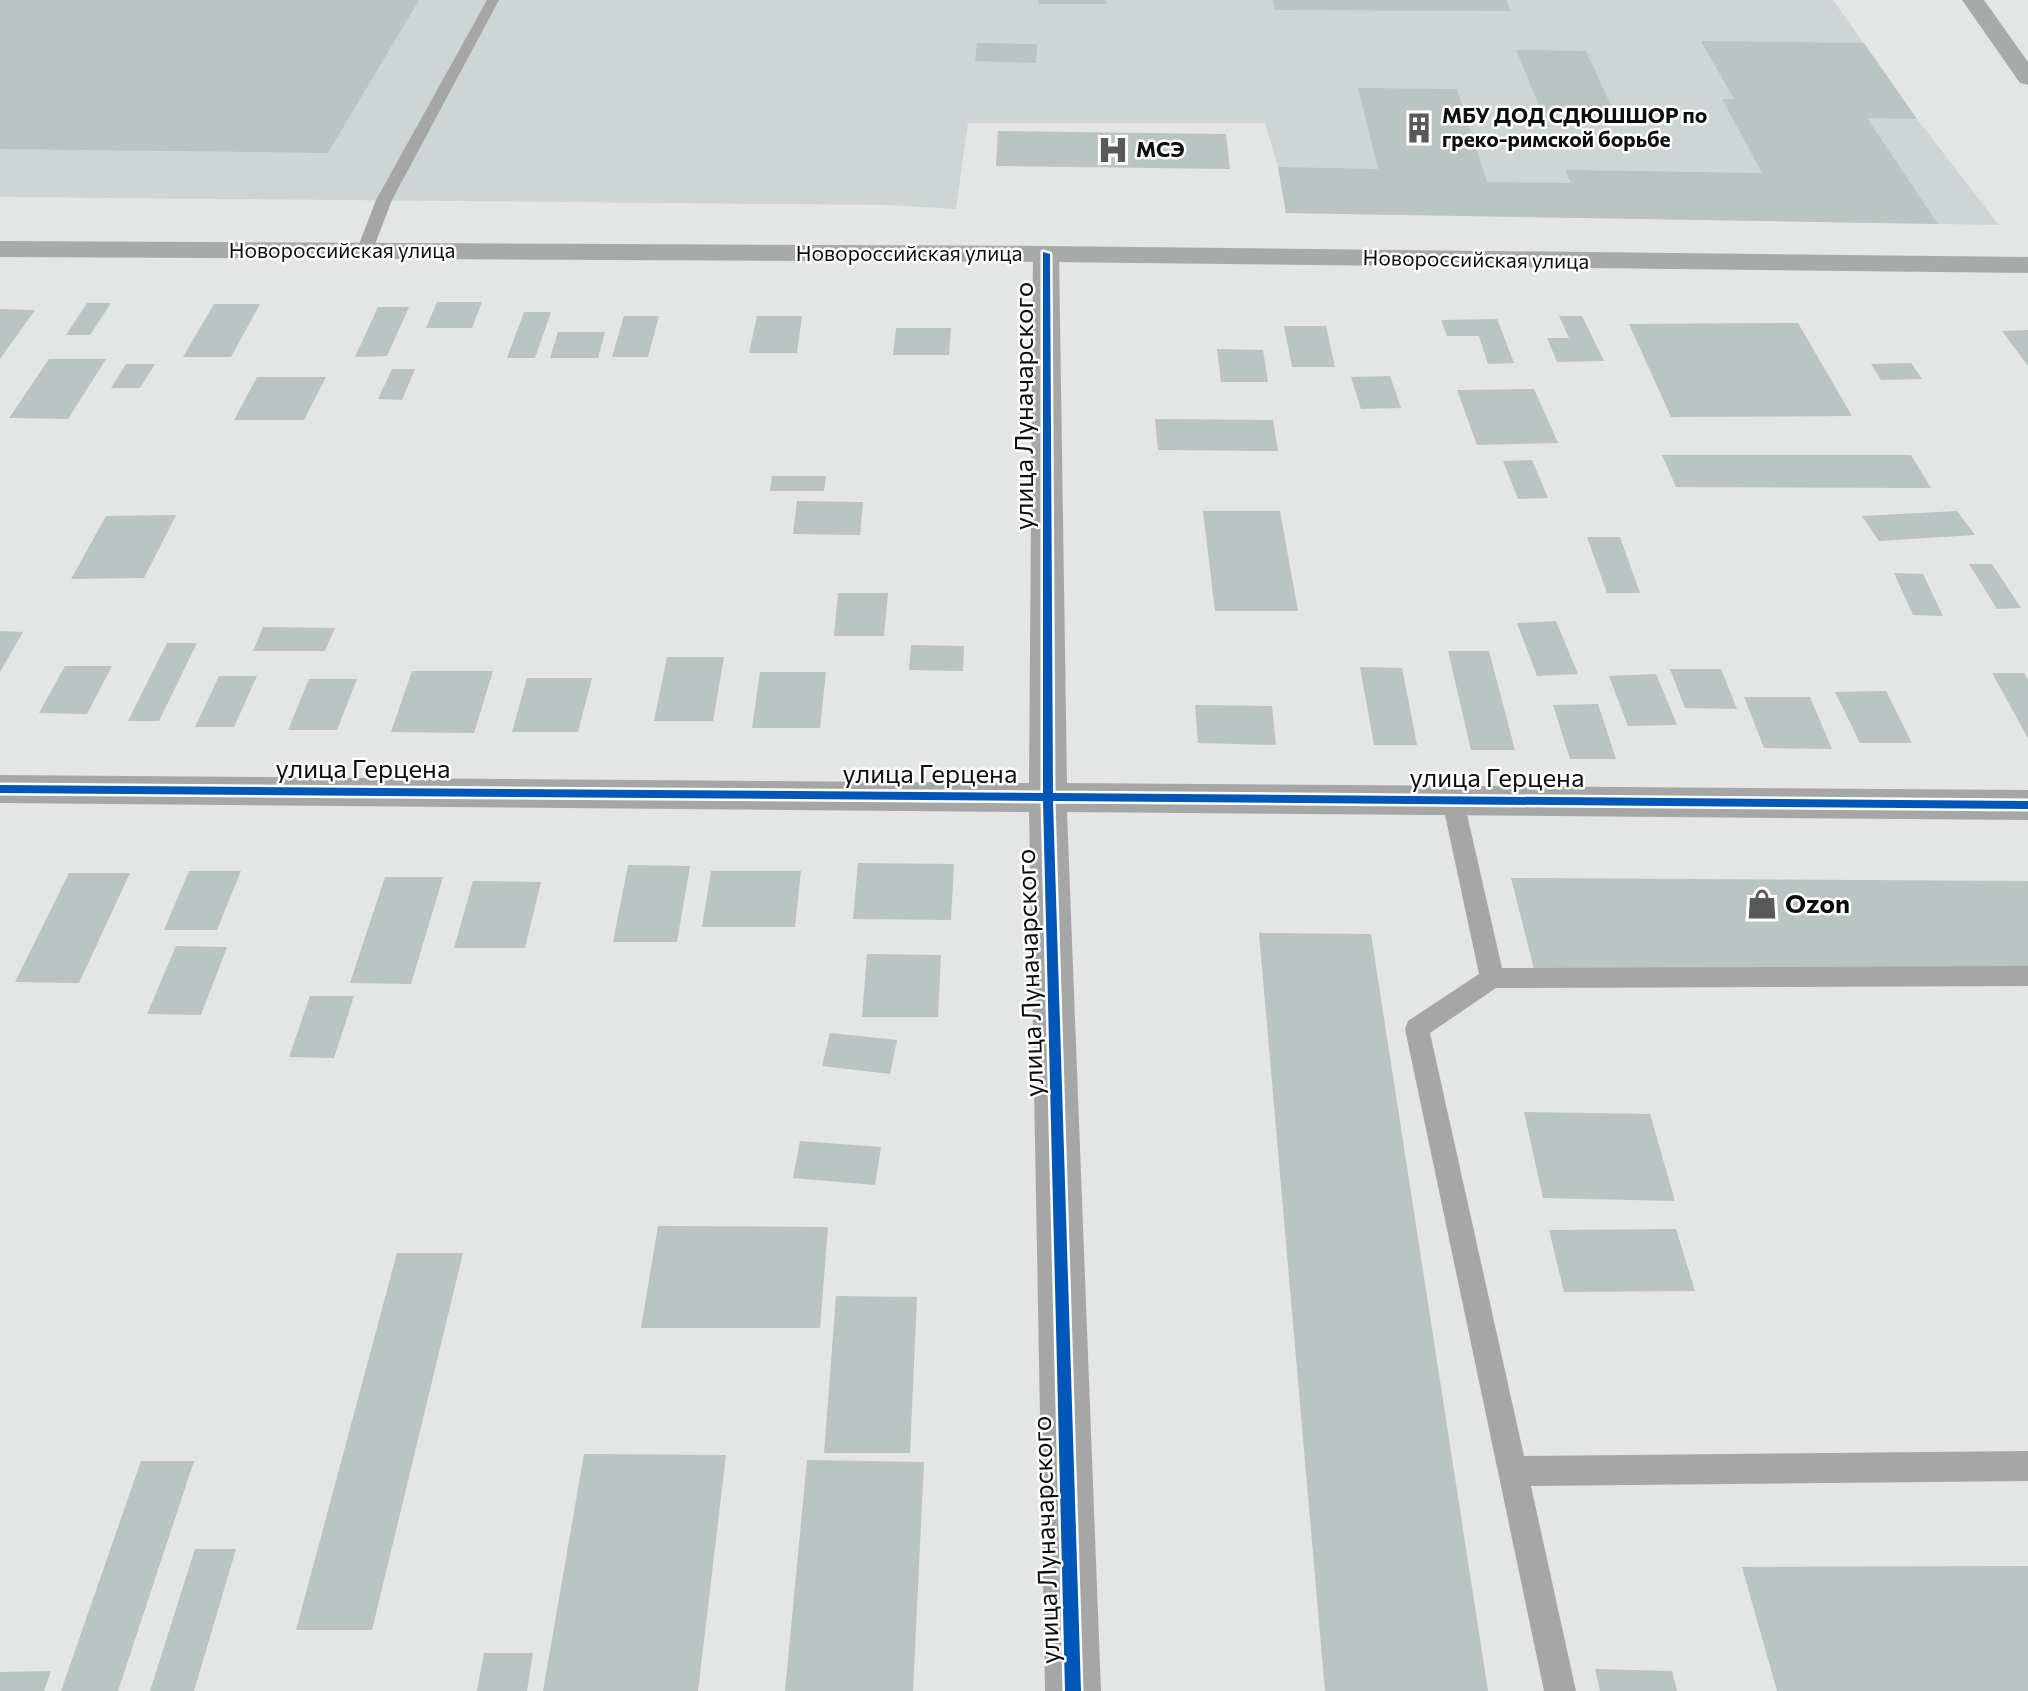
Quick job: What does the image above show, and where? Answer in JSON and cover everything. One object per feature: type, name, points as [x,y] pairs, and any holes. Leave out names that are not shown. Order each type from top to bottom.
[{"type":"main road","points":[[1973,0],[2028,78]]},
{"type":"main road","name":"Новороссийская улица","points":[[0,249],[1046,254],[2028,265]]},
{"type":"street","name":"улица Луначарского","points":[[1046,254],[1048,797],[1073,1691]]},
{"type":"street","name":"улица Герцена","points":[[0,789],[2028,805]]},
{"type":"lane","points":[[364,252],[384,200],[493,0]]},
{"type":"lane","points":[[1453,801],[1492,978]]},
{"type":"lane","points":[[1560,1691],[1417,1029],[1492,978],[2028,976]]},
{"type":"lane","points":[[1513,1471],[2028,1466]]},
{"type":"shaded area","points":[[0,0],[1833,0],[1917,119],[1999,225],[1286,213],[1278,167],[1265,123],[968,123],[956,209],[889,205],[0,197]]},
{"type":"building","points":[[0,0],[419,0],[328,153],[0,149]]},
{"type":"building","points":[[1038,0],[1107,0],[1107,4],[1038,4]]},
{"type":"building","points":[[1273,0],[1506,0],[1511,11],[1275,10]]},
{"type":"building","points":[[1701,41],[1864,43],[1917,119],[1867,118],[1938,224],[1286,213],[1278,167],[1378,169],[1358,88],[1457,89],[1487,182],[1571,183],[1565,170],[1762,173],[1722,99],[1734,99]]},
{"type":"building","points":[[977,43],[1037,44],[1036,63],[975,61]]},
{"type":"building","points":[[1516,50],[1586,51],[1615,114],[1542,113]]},
{"type":"building","name":"МСЭ","points":[[998,131],[1226,134],[1230,169],[996,166]]},
{"type":"building","points":[[437,302],[482,302],[472,328],[426,328]]},
{"type":"building","points":[[87,303],[111,303],[90,335],[66,335]]},
{"type":"building","points":[[214,304],[260,304],[231,357],[183,357]]},
{"type":"building","points":[[378,307],[409,307],[387,356],[355,357]]},
{"type":"building","points":[[0,309],[35,310],[0,359]]},
{"type":"building","points":[[524,312],[551,312],[535,358],[507,358]]},
{"type":"building","points":[[624,316],[659,316],[648,357],[612,357]]},
{"type":"building","points":[[757,316],[802,316],[797,353],[749,353]]},
{"type":"building","points":[[1559,316],[1582,316],[1604,361],[1557,362],[1547,338],[1569,338]]},
{"type":"building","points":[[1497,319],[1514,363],[1488,364],[1479,336],[1447,336],[1441,320]]},
{"type":"building","points":[[1798,323],[1852,416],[1671,417],[1629,324]]},
{"type":"building","points":[[1284,326],[1326,326],[1335,367],[1292,367]]},
{"type":"building","points":[[896,328],[951,328],[949,355],[893,355]]},
{"type":"building","points":[[2028,330],[2028,366],[2002,331]]},
{"type":"building","points":[[558,332],[605,332],[598,358],[550,358]]},
{"type":"building","points":[[1217,349],[1263,350],[1268,382],[1221,382]]},
{"type":"building","points":[[49,359],[106,359],[68,419],[9,418]]},
{"type":"building","points":[[1911,363],[1922,379],[1881,380],[1871,364]]},
{"type":"building","points":[[126,364],[155,364],[140,388],[111,388]]},
{"type":"building","points":[[392,369],[415,369],[402,400],[378,399]]},
{"type":"building","points":[[1390,376],[1401,408],[1361,409],[1351,377]]},
{"type":"building","points":[[257,377],[326,377],[304,420],[234,420]]},
{"type":"building","points":[[1534,389],[1558,443],[1477,445],[1457,390]]},
{"type":"building","points":[[1155,419],[1273,420],[1278,451],[1158,450]]},
{"type":"building","points":[[1662,455],[1911,455],[1931,488],[1676,487]]},
{"type":"building","points":[[1532,460],[1548,498],[1518,499],[1503,461]]},
{"type":"building","points":[[772,476],[826,476],[824,491],[770,491]]},
{"type":"building","points":[[797,501],[863,502],[860,535],[793,534]]},
{"type":"building","points":[[1203,511],[1280,511],[1298,611],[1215,611]]},
{"type":"building","points":[[1957,511],[1975,535],[1879,541],[1862,516]]},
{"type":"building","points":[[176,515],[144,578],[71,579],[106,516]]},
{"type":"building","points":[[1587,537],[1620,537],[1640,593],[1607,593]]},
{"type":"building","points":[[1969,564],[1992,564],[2021,608],[1997,609]]},
{"type":"building","points":[[1894,573],[1923,574],[1943,616],[1913,615]]},
{"type":"building","points":[[838,593],[888,593],[884,636],[834,636]]},
{"type":"building","points":[[1556,621],[1578,674],[1537,676],[1517,623]]},
{"type":"building","points":[[263,627],[335,628],[325,651],[253,651]]},
{"type":"building","points":[[0,631],[23,632],[0,672]]},
{"type":"building","points":[[167,643],[197,643],[159,721],[128,721]]},
{"type":"building","points":[[911,645],[964,646],[963,671],[909,670]]},
{"type":"building","points":[[1448,651],[1489,651],[1515,750],[1471,750]]},
{"type":"building","points":[[667,657],[724,657],[713,721],[654,721]]},
{"type":"building","points":[[65,666],[112,666],[87,714],[39,713]]},
{"type":"building","points":[[1360,667],[1402,668],[1417,745],[1374,745]]},
{"type":"building","points":[[1670,669],[1721,669],[1737,709],[1685,708]]},
{"type":"building","points":[[412,671],[493,671],[474,733],[391,732]]},
{"type":"building","points":[[760,672],[826,672],[820,728],[752,728]]},
{"type":"building","points":[[1992,673],[2024,673],[2028,680],[2028,738]]},
{"type":"building","points":[[1656,674],[1677,725],[1628,726],[1609,676]]},
{"type":"building","points":[[219,676],[257,676],[234,727],[195,727]]},
{"type":"building","points":[[527,678],[592,678],[578,732],[512,732]]},
{"type":"building","points":[[309,679],[357,679],[337,730],[288,730]]},
{"type":"building","points":[[1886,691],[1912,743],[1860,743],[1835,692]]},
{"type":"building","points":[[1744,697],[1810,697],[1832,749],[1764,748]]},
{"type":"building","points":[[1598,704],[1616,759],[1570,759],[1553,705]]},
{"type":"building","points":[[1195,705],[1272,706],[1276,745],[1198,743]]},
{"type":"building","points":[[858,863],[954,864],[951,920],[853,919]]},
{"type":"building","points":[[628,865],[690,866],[677,942],[613,942]]},
{"type":"building","points":[[189,871],[241,871],[217,930],[164,930]]},
{"type":"building","points":[[711,871],[801,871],[795,927],[702,927]]},
{"type":"building","points":[[69,873],[130,873],[79,983],[15,982]]},
{"type":"building","points":[[385,877],[443,877],[411,984],[350,983]]},
{"type":"building","points":[[1511,878],[2028,881],[2028,972],[1534,969]]},
{"type":"building","points":[[473,881],[541,882],[525,948],[454,948]]},
{"type":"building","points":[[1259,933],[1371,934],[1488,1691],[1325,1691]]},
{"type":"building","points":[[176,946],[227,947],[201,1015],[147,1014]]},
{"type":"building","points":[[867,954],[941,955],[938,1017],[862,1017]]},
{"type":"building","points":[[310,996],[354,996],[334,1058],[289,1057]]},
{"type":"building","points":[[830,1033],[897,1040],[890,1074],[822,1066]]},
{"type":"building","points":[[1524,1112],[1650,1114],[1675,1201],[1543,1198]]},
{"type":"building","points":[[800,1141],[881,1147],[875,1185],[793,1178]]},
{"type":"building","points":[[658,1226],[828,1227],[820,1328],[641,1328]]},
{"type":"building","points":[[1676,1229],[1695,1291],[1564,1292],[1549,1230]]},
{"type":"building","points":[[397,1253],[463,1253],[372,1630],[296,1630]]},
{"type":"building","points":[[836,1296],[917,1297],[910,1453],[824,1453]]},
{"type":"building","points":[[584,1454],[726,1455],[698,1691],[543,1691]]},
{"type":"building","points":[[807,1460],[924,1462],[913,1691],[785,1691]]},
{"type":"building","points":[[141,1461],[194,1461],[118,1691],[61,1691]]},
{"type":"building","points":[[195,1549],[236,1549],[194,1691],[150,1691]]},
{"type":"building","points":[[2028,1566],[2028,1691],[1777,1691],[1742,1567]]},
{"type":"building","points":[[484,1653],[533,1653],[527,1691],[477,1691]]},
{"type":"building","points":[[1595,1669],[1672,1671],[1677,1691],[1600,1691]]},
{"type":"building","points":[[51,1671],[44,1691],[0,1691],[0,1672]]},
{"type":"cycle path","points":[[1046,254],[1048,797],[1073,1691]]},
{"type":"cycle path","points":[[0,789],[2028,805]]},
{"type":"place","name":"МБУ ДОД СДЮШШОР по греко-римской борьбе","points":[[1419,128]]},
{"type":"place","name":"МСЭ","points":[[1113,150]]},
{"type":"place","name":"Ozon","points":[[1762,904]]}]
